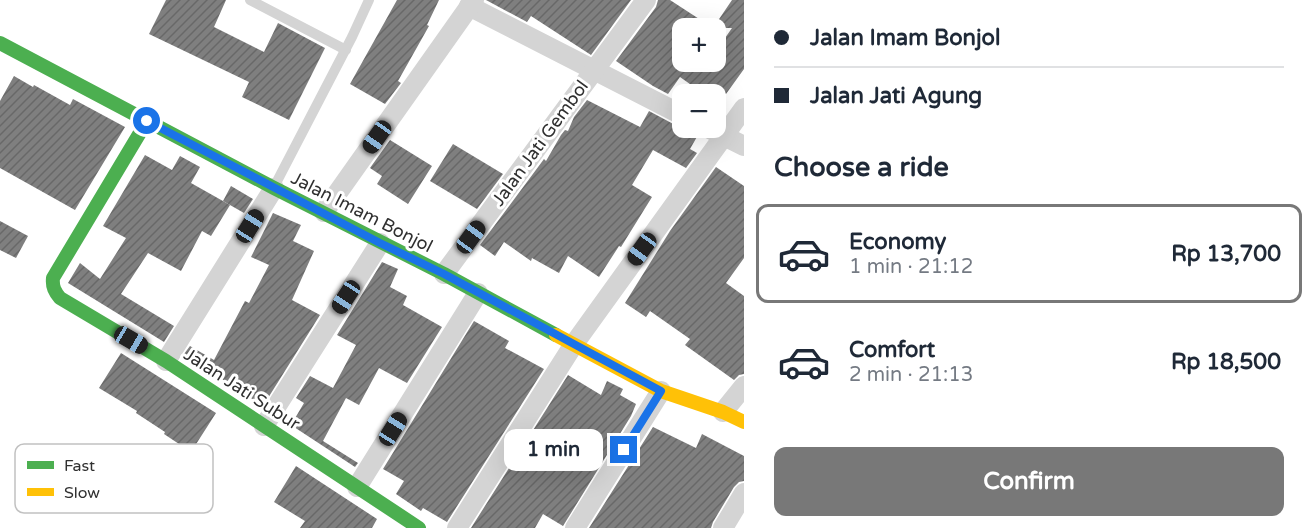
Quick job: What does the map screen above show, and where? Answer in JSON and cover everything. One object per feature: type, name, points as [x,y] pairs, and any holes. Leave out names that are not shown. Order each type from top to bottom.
[{"type":"main road","name":"Jalan Imam Bonjol","points":[[0,43],[274,188],[444,274],[661,391],[723,412],[744,422]]},
{"type":"main road","name":"Jalan Jati Subur","points":[[147,121],[53,278],[52,286],[60,298],[166,361],[419,528]]},
{"type":"street","name":"Jalan Jati Gembol","points":[[444,274],[646,0]]},
{"type":"street","points":[[324,212],[472,3],[672,110]]},
{"type":"street","points":[[726,123],[744,108]]},
{"type":"street","points":[[726,136],[744,146]]},
{"type":"street","points":[[457,528],[574,345],[711,138]]},
{"type":"street","points":[[166,361],[274,188]]},
{"type":"street","points":[[264,426],[380,243]]},
{"type":"street","points":[[357,487],[478,293]]},
{"type":"street","points":[[723,412],[744,386]]},
{"type":"street","points":[[575,528],[661,391]]},
{"type":"street","points":[[723,528],[744,493]]},
{"type":"lane","points":[[250,0],[346,50]]},
{"type":"lane","points":[[274,188],[346,50],[369,0]]},
{"type":"building","points":[[166,0],[226,0],[214,27],[264,52],[278,23],[325,48],[289,120],[242,97],[249,82],[149,34]]},
{"type":"building","points":[[397,0],[439,0],[427,25],[429,26],[398,81],[401,83],[385,104],[350,84]]},
{"type":"building","points":[[486,0],[631,0],[591,55],[531,16],[527,22]]},
{"type":"building","points":[[658,0],[670,0],[698,18],[672,18],[672,72],[726,72],[726,37],[732,28],[726,28],[726,18],[720,18],[732,0],[744,0],[744,69],[726,94],[726,84],[690,84],[680,77],[675,84],[672,84],[668,94],[616,61],[656,7]]},
{"type":"building","points":[[14,76],[70,105],[73,99],[125,127],[75,210],[0,168],[0,101]]},
{"type":"building","points":[[587,100],[640,127],[649,111],[672,123],[672,138],[696,138],[690,149],[697,153],[686,168],[653,150],[632,185],[652,197],[599,277],[568,256],[559,273],[532,258],[531,261],[504,242],[495,256],[480,245],[544,159],[546,161],[561,135],[565,130],[568,131],[574,117]]},
{"type":"building","points":[[390,140],[432,166],[408,204],[377,184],[382,176],[370,168]]},
{"type":"building","points":[[453,144],[503,174],[477,209],[430,181]]},
{"type":"building","points":[[145,155],[172,170],[180,156],[200,167],[191,183],[230,205],[211,236],[202,231],[181,271],[148,253],[121,294],[174,326],[164,342],[68,283],[80,263],[100,279],[126,238],[103,226]]},
{"type":"building","points":[[716,167],[744,186],[744,258],[726,283],[744,296],[744,374],[734,380],[685,345],[690,339],[650,311],[646,317],[625,303],[670,231]]},
{"type":"building","points":[[231,186],[253,199],[244,213],[223,201]]},
{"type":"building","points":[[273,213],[301,225],[293,241],[314,251],[292,300],[320,315],[263,406],[184,354],[190,346],[214,360],[245,301],[249,303],[269,265],[251,257]]},
{"type":"building","points":[[0,221],[28,236],[16,258],[0,250]]},
{"type":"building","points":[[382,262],[398,269],[390,287],[407,296],[403,305],[442,327],[407,383],[379,368],[359,405],[346,398],[323,441],[358,463],[355,467],[291,425],[304,403],[296,398],[310,376],[333,388],[356,345],[337,335]]},
{"type":"building","points":[[474,321],[509,341],[505,348],[544,369],[447,522],[423,508],[421,511],[396,494],[404,481],[383,469]]},
{"type":"building","points":[[121,353],[216,413],[196,444],[179,444],[136,413],[137,411],[99,388]]},
{"type":"building","points":[[568,375],[601,395],[607,381],[623,389],[620,395],[636,404],[631,416],[563,526],[543,514],[535,528],[471,528]]},
{"type":"building","points":[[653,427],[696,448],[702,434],[744,456],[744,481],[734,487],[711,528],[589,528]]},
{"type":"building","points":[[296,466],[377,519],[372,528],[300,528],[305,521],[274,502]]},
{"type":"traffic: fast","points":[[0,43],[274,188],[444,274],[556,335]]},
{"type":"traffic: fast","points":[[147,121],[53,278],[53,287],[57,294],[60,298],[166,361],[419,528]]},
{"type":"traffic: slow","points":[[556,335],[661,391],[723,412],[744,422]]},
{"type":"route","points":[[147,121],[444,274],[661,391],[624,450]]}]
